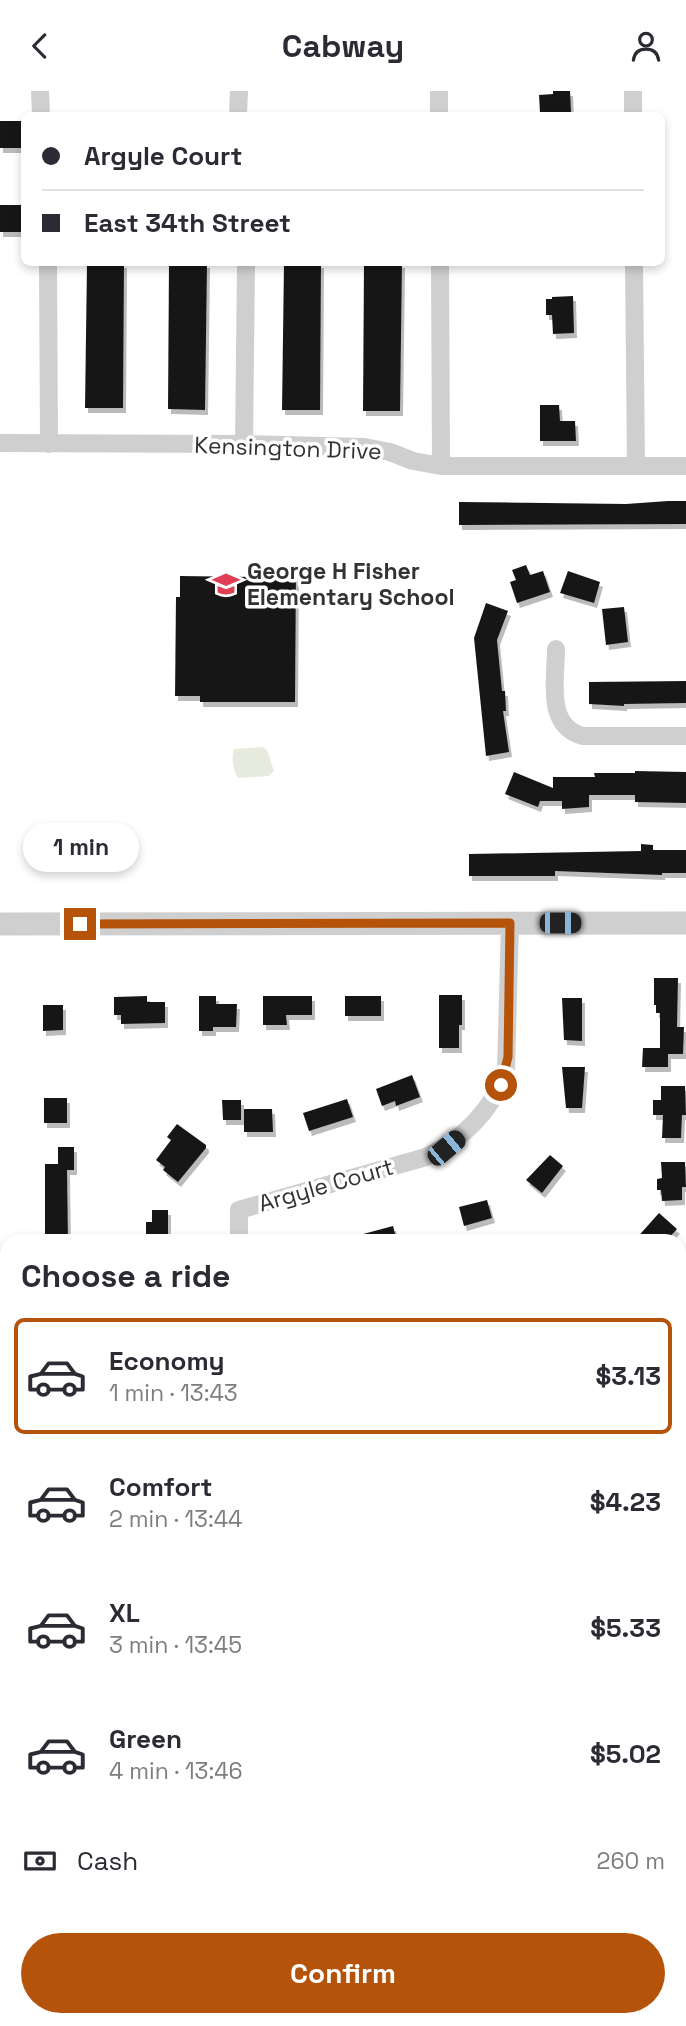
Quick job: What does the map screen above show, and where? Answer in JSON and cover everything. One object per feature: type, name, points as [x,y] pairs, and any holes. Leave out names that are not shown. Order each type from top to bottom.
[{"type":"street","points":[[40,91],[41,112]]},
{"type":"street","points":[[238,112],[239,91]]},
{"type":"street","points":[[439,91],[439,112]]},
{"type":"street","points":[[633,91],[633,112]]},
{"type":"street","points":[[48,266],[49,444]]},
{"type":"street","points":[[244,444],[246,266]]},
{"type":"street","points":[[440,266],[441,466]]},
{"type":"street","points":[[634,266],[636,466]]},
{"type":"street","name":"Kensington Drive","points":[[0,443],[364,447],[441,466],[686,467]]},
{"type":"street","points":[[556,649],[556,706],[559,717],[573,732],[589,736],[686,736]]},
{"type":"street","name":"Argyle Court","points":[[239,1234],[239,1210],[426,1157],[446,1148],[470,1128],[501,1085],[506,1070],[510,923]]},
{"type":"street","points":[[0,924],[686,923]]},
{"type":"shaded area","points":[[263,747],[267,750],[274,771],[269,776],[238,778],[233,764],[234,749]]},
{"type":"building","points":[[553,91],[570,91],[571,112],[540,112],[539,95],[553,94]]},
{"type":"building","points":[[0,121],[21,121],[21,148],[0,148]]},
{"type":"building","points":[[0,205],[21,205],[21,232],[0,232]]},
{"type":"building","points":[[87,266],[124,266],[123,408],[85,408]]},
{"type":"building","points":[[169,266],[207,266],[205,410],[168,409]]},
{"type":"building","points":[[284,266],[321,266],[320,410],[282,410]]},
{"type":"building","points":[[364,266],[402,266],[400,411],[363,411]]},
{"type":"building","points":[[573,296],[574,333],[553,334],[552,315],[546,315],[546,299]]},
{"type":"building","points":[[540,405],[559,405],[560,421],[575,421],[576,441],[540,441]]},
{"type":"building","points":[[686,501],[686,524],[459,525],[459,502],[626,504]]},
{"type":"building","points":[[526,565],[530,575],[543,571],[550,592],[517,603],[510,582],[516,580],[512,570]]},
{"type":"building","points":[[255,569],[296,569],[295,702],[200,702],[200,696],[175,696],[176,597],[180,597],[180,576],[255,577]]},
{"type":"building","points":[[568,571],[600,582],[594,603],[560,593]]},
{"type":"building","points":[[486,603],[508,611],[497,640],[502,691],[505,691],[506,711],[503,711],[509,752],[486,756],[474,638]]},
{"type":"building","points":[[624,607],[628,642],[606,645],[602,609]]},
{"type":"building","points":[[686,681],[686,703],[624,706],[589,704],[589,682]]},
{"type":"building","points":[[514,772],[553,788],[553,777],[595,777],[594,773],[686,772],[686,803],[635,802],[635,795],[589,795],[589,807],[562,809],[562,801],[540,801],[538,807],[505,794]]},
{"type":"building","points":[[641,844],[653,845],[653,850],[686,850],[686,873],[662,875],[555,871],[555,876],[469,876],[469,854],[641,851]]},
{"type":"building","points":[[654,978],[678,978],[677,1027],[684,1027],[683,1054],[668,1054],[668,1067],[642,1067],[643,1048],[660,1048],[660,1013],[656,1013],[654,1005]]},
{"type":"building","points":[[439,995],[462,995],[459,1048],[439,1048]]},
{"type":"building","points":[[147,996],[147,1002],[165,1002],[165,1023],[121,1024],[121,1015],[114,1015],[114,997]]},
{"type":"building","points":[[199,996],[216,996],[216,1004],[237,1004],[236,1027],[213,1027],[213,1031],[199,1031]]},
{"type":"building","points":[[263,996],[312,996],[312,1015],[286,1015],[287,1025],[263,1025]]},
{"type":"building","points":[[345,996],[381,996],[381,1016],[345,1016]]},
{"type":"building","points":[[562,998],[582,998],[582,1041],[564,1040]]},
{"type":"building","points":[[43,1005],[63,1005],[63,1030],[43,1031]]},
{"type":"building","points":[[562,1067],[585,1067],[582,1108],[566,1108]]},
{"type":"building","points":[[412,1075],[420,1097],[396,1106],[395,1101],[382,1106],[376,1089]]},
{"type":"building","points":[[661,1086],[685,1086],[686,1115],[682,1115],[681,1138],[662,1138],[663,1115],[653,1115],[653,1100],[661,1100]]},
{"type":"building","points":[[44,1098],[67,1098],[67,1123],[44,1123]]},
{"type":"building","points":[[347,1099],[353,1117],[309,1131],[303,1113]]},
{"type":"building","points":[[222,1100],[241,1100],[241,1120],[223,1120]]},
{"type":"building","points":[[244,1109],[272,1109],[273,1132],[244,1132]]},
{"type":"building","points":[[177,1124],[206,1145],[178,1182],[163,1170],[165,1167],[156,1160],[171,1140],[167,1137]]},
{"type":"building","points":[[58,1147],[74,1147],[74,1170],[67,1170],[68,1234],[45,1234],[45,1164],[58,1164]]},
{"type":"building","points":[[550,1155],[563,1166],[542,1193],[526,1180]]},
{"type":"building","points":[[661,1162],[685,1162],[686,1187],[682,1187],[682,1200],[662,1201],[661,1190],[657,1190],[657,1179],[662,1178]]},
{"type":"building","points":[[487,1200],[492,1218],[464,1226],[459,1207]]},
{"type":"building","points":[[152,1210],[168,1210],[168,1234],[146,1234],[146,1222],[152,1222]]},
{"type":"building","points":[[659,1213],[677,1229],[672,1234],[640,1234]]},
{"type":"building","points":[[393,1226],[395,1234],[363,1234]]},
{"type":"place","name":"George H Fisher Elementary School","points":[[226,584]]},
{"type":"route","points":[[80,924],[510,923],[508,1057],[501,1085]]}]
